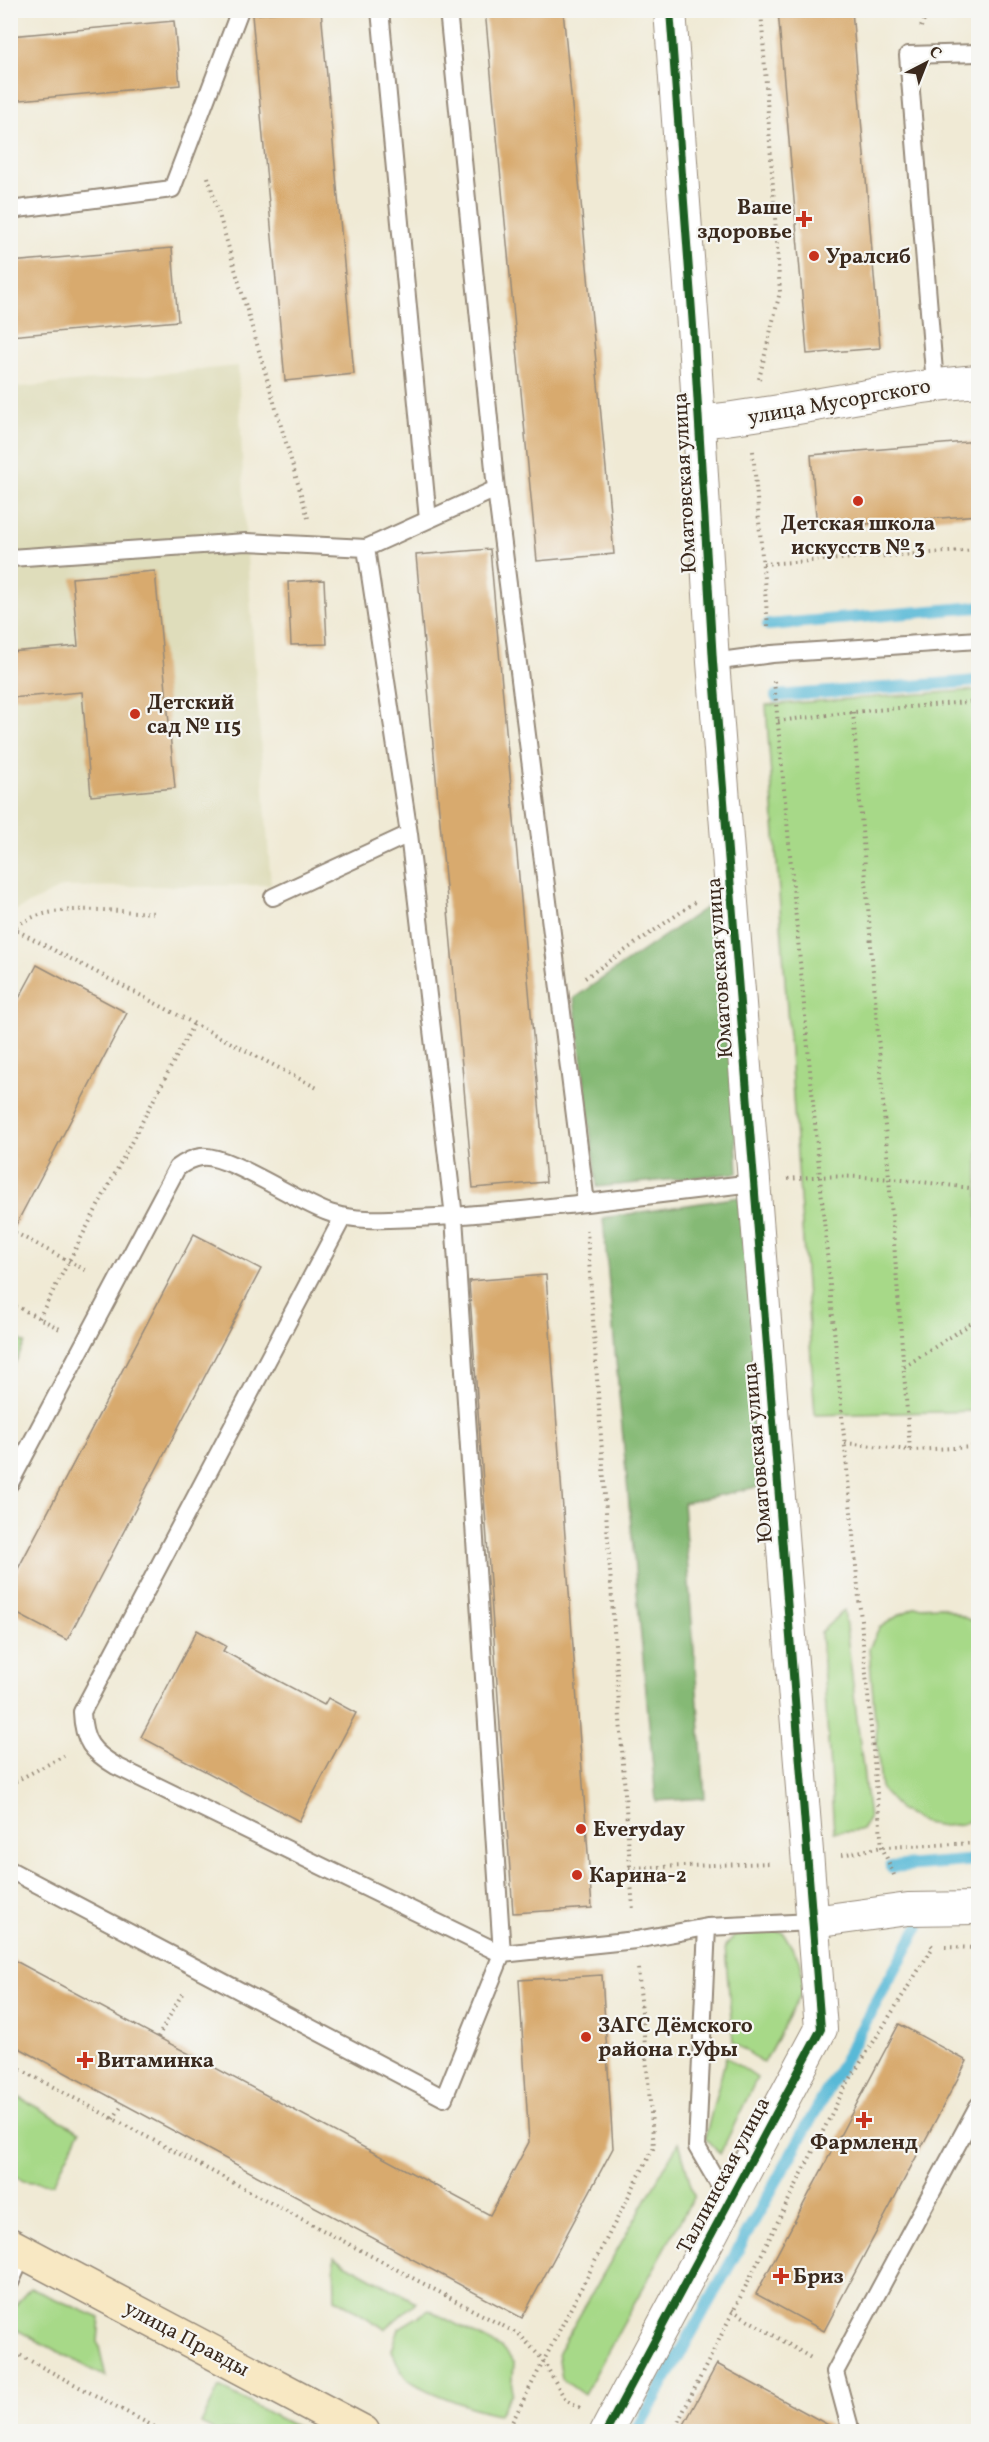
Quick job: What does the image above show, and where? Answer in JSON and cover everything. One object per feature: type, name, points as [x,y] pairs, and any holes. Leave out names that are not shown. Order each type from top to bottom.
[{"type":"main road","name":"улица Правды","points":[[17,2248],[363,2432]]},
{"type":"street","name":"Юматовская улица","points":[[670,10],[699,422],[712,662],[813,1922]]},
{"type":"street","name":"улица Мусоргского","points":[[699,422],[750,417],[935,384],[978,381]]},
{"type":"street","points":[[813,1922],[908,1909],[978,1908]]},
{"type":"street","name":"Таллинская улица","points":[[608,2428],[821,2029],[813,1922]]},
{"type":"lane","points":[[10,210],[172,189],[240,10]]},
{"type":"lane","points":[[380,10],[428,520]]},
{"type":"lane","points":[[448,10],[496,489],[586,1203]]},
{"type":"lane","points":[[935,384],[908,55],[978,53]]},
{"type":"lane","points":[[10,558],[246,542],[366,548],[496,489]]},
{"type":"lane","points":[[10,1870],[444,2098],[502,1954],[454,1217],[409,834],[366,548]]},
{"type":"lane","points":[[712,662],[772,654],[978,640]]},
{"type":"lane","points":[[273,897],[409,834]]},
{"type":"lane","points":[[10,1483],[177,1168],[189,1160],[202,1156],[219,1158],[307,1203],[342,1217],[362,1220],[454,1217],[753,1183]]},
{"type":"lane","points":[[342,1217],[82,1712],[88,1742],[98,1755],[116,1766],[502,1954],[636,1940],[707,1927],[813,1922]]},
{"type":"lane","points":[[707,1927],[697,2147],[729,2202]]},
{"type":"lane","points":[[849,2424],[835,2372],[978,2106]]},
{"type":"lane","points":[[10,2283],[17,2248]]},
{"type":"path","points":[[761,10],[780,292],[750,417],[763,564],[882,1846],[908,1909],[933,1947]]},
{"type":"path","points":[[194,129],[316,545]]},
{"type":"path","points":[[763,564],[978,550]]},
{"type":"path","points":[[778,721],[978,701]]},
{"type":"path","points":[[853,712],[910,1450]]},
{"type":"path","points":[[559,996],[730,879]]},
{"type":"path","points":[[11,928],[37,915],[49,913],[72,911],[157,913]]},
{"type":"path","points":[[11,928],[316,1088]]},
{"type":"path","points":[[39,1318],[194,1023]]},
{"type":"path","points":[[753,1183],[820,1175],[889,1178],[978,1189]]},
{"type":"path","points":[[507,2432],[654,2147],[629,1868],[586,1203]]},
{"type":"path","points":[[10,1230],[115,1286]]},
{"type":"path","points":[[10,1303],[85,1342]]},
{"type":"path","points":[[904,1366],[978,1319]]},
{"type":"path","points":[[845,1443],[910,1450],[978,1447]]},
{"type":"path","points":[[10,1784],[88,1742]]},
{"type":"path","points":[[629,1868],[808,1862],[882,1846],[978,1843]]},
{"type":"path","points":[[933,1947],[978,1948]]},
{"type":"path","points":[[673,2432],[844,2089],[933,1947]]},
{"type":"path","points":[[158,2037],[197,1968]]},
{"type":"path","points":[[10,2064],[520,2335],[543,2360],[565,2399],[608,2428]]},
{"type":"path","points":[[113,2119],[123,2104]]},
{"type":"path","points":[[732,2310],[835,2372]]},
{"type":"path","points":[[10,2350],[164,2432]]},
{"type":"shaded area","name":"Детский сад № 115","points":[[238,366],[246,542],[271,885],[62,887],[11,913],[11,388]]},
{"type":"green space","points":[[978,690],[978,1411],[815,1415],[766,705]]},
{"type":"green space","points":[[721,897],[738,1173],[597,1187],[574,998]]},
{"type":"green space","points":[[739,1197],[767,1485],[683,1503],[705,1798],[656,1801],[603,1218]]},
{"type":"green space","points":[[11,1335],[25,1343],[11,1371]]},
{"type":"green space","points":[[940,1606],[978,1624],[978,1817],[962,1824],[944,1826],[924,1823],[899,1809],[881,1789],[869,1649],[879,1628],[899,1615],[916,1607]]},
{"type":"green space","points":[[844,1610],[869,1819],[862,1830],[834,1832],[821,1632]]},
{"type":"green space","points":[[741,1929],[783,1932],[801,1963],[803,1990],[764,2063],[733,2042],[725,1946]]},
{"type":"green space","points":[[726,2057],[757,2078],[720,2154],[705,2138]]},
{"type":"green space","points":[[11,2093],[80,2131],[53,2184],[23,2181],[11,2174]]},
{"type":"green space","points":[[679,2142],[694,2196],[584,2395],[562,2379],[558,2353]]},
{"type":"green space","points":[[334,2257],[416,2302],[385,2329],[335,2298]]},
{"type":"green space","points":[[30,2288],[100,2318],[98,2342],[106,2377],[17,2330],[13,2323],[12,2312]]},
{"type":"green space","points":[[429,2310],[500,2347],[514,2362],[512,2393],[499,2414],[477,2409],[434,2393],[404,2375],[392,2350],[399,2328]]},
{"type":"green space","points":[[219,2387],[304,2431],[215,2431],[201,2424]]},
{"type":"building","points":[[321,10],[354,374],[285,381],[252,15]]},
{"type":"building","points":[[485,10],[563,10],[614,554],[537,561]]},
{"type":"building","points":[[778,10],[852,10],[880,348],[807,354]]},
{"type":"building","points":[[174,21],[180,85],[10,101],[10,36]]},
{"type":"building","points":[[172,248],[178,321],[10,336],[10,262]]},
{"type":"building","points":[[978,441],[978,515],[817,528],[811,455]]},
{"type":"building","points":[[490,549],[546,1182],[473,1188],[416,555]]},
{"type":"building","points":[[155,571],[175,788],[91,796],[82,692],[10,698],[10,652],[78,646],[72,578]]},
{"type":"building","points":[[324,580],[327,644],[291,645],[288,582]]},
{"type":"building","points":[[37,965],[127,1013],[10,1236],[10,1015]]},
{"type":"building","points":[[194,1234],[261,1269],[67,1640],[10,1610],[10,1584]]},
{"type":"building","points":[[546,1275],[592,1908],[513,1913],[469,1281]]},
{"type":"building","points":[[197,1630],[226,1646],[223,1651],[324,1705],[328,1698],[356,1713],[299,1821],[141,1737]]},
{"type":"building","points":[[10,1958],[490,2215],[529,2142],[519,1980],[602,1975],[613,2148],[522,2318],[10,2043]]},
{"type":"building","points":[[899,2024],[967,2061],[824,2331],[756,2294]]},
{"type":"building","points":[[717,2364],[841,2432],[680,2432]]},
{"type":"waterway","points":[[768,625],[978,607]]},
{"type":"waterway","points":[[776,696],[978,681]]},
{"type":"waterway","points":[[891,1867],[978,1860]]},
{"type":"waterway","points":[[636,2432],[919,1926]]},
{"type":"cycle path","points":[[606,2432],[821,2029],[713,662],[694,340],[670,10]]},
{"type":"place","name":"Ваше здоровье","points":[[804,219]]},
{"type":"place","name":"Уралсиб","points":[[814,256]]},
{"type":"place","name":"Детская школа искусств № 3","points":[[858,501]]},
{"type":"place","name":"Детский сад № 115","points":[[135,714]]},
{"type":"place","name":"Everyday","points":[[581,1829]]},
{"type":"place","name":"Карина-2","points":[[577,1875]]},
{"type":"place","name":"ЗАГС Дёмского района г.Уфы","points":[[586,2037]]},
{"type":"place","name":"Витаминка","points":[[85,2060]]},
{"type":"place","name":"Фармленд","points":[[864,2120]]},
{"type":"place","name":"Бриз","points":[[781,2276]]}]
